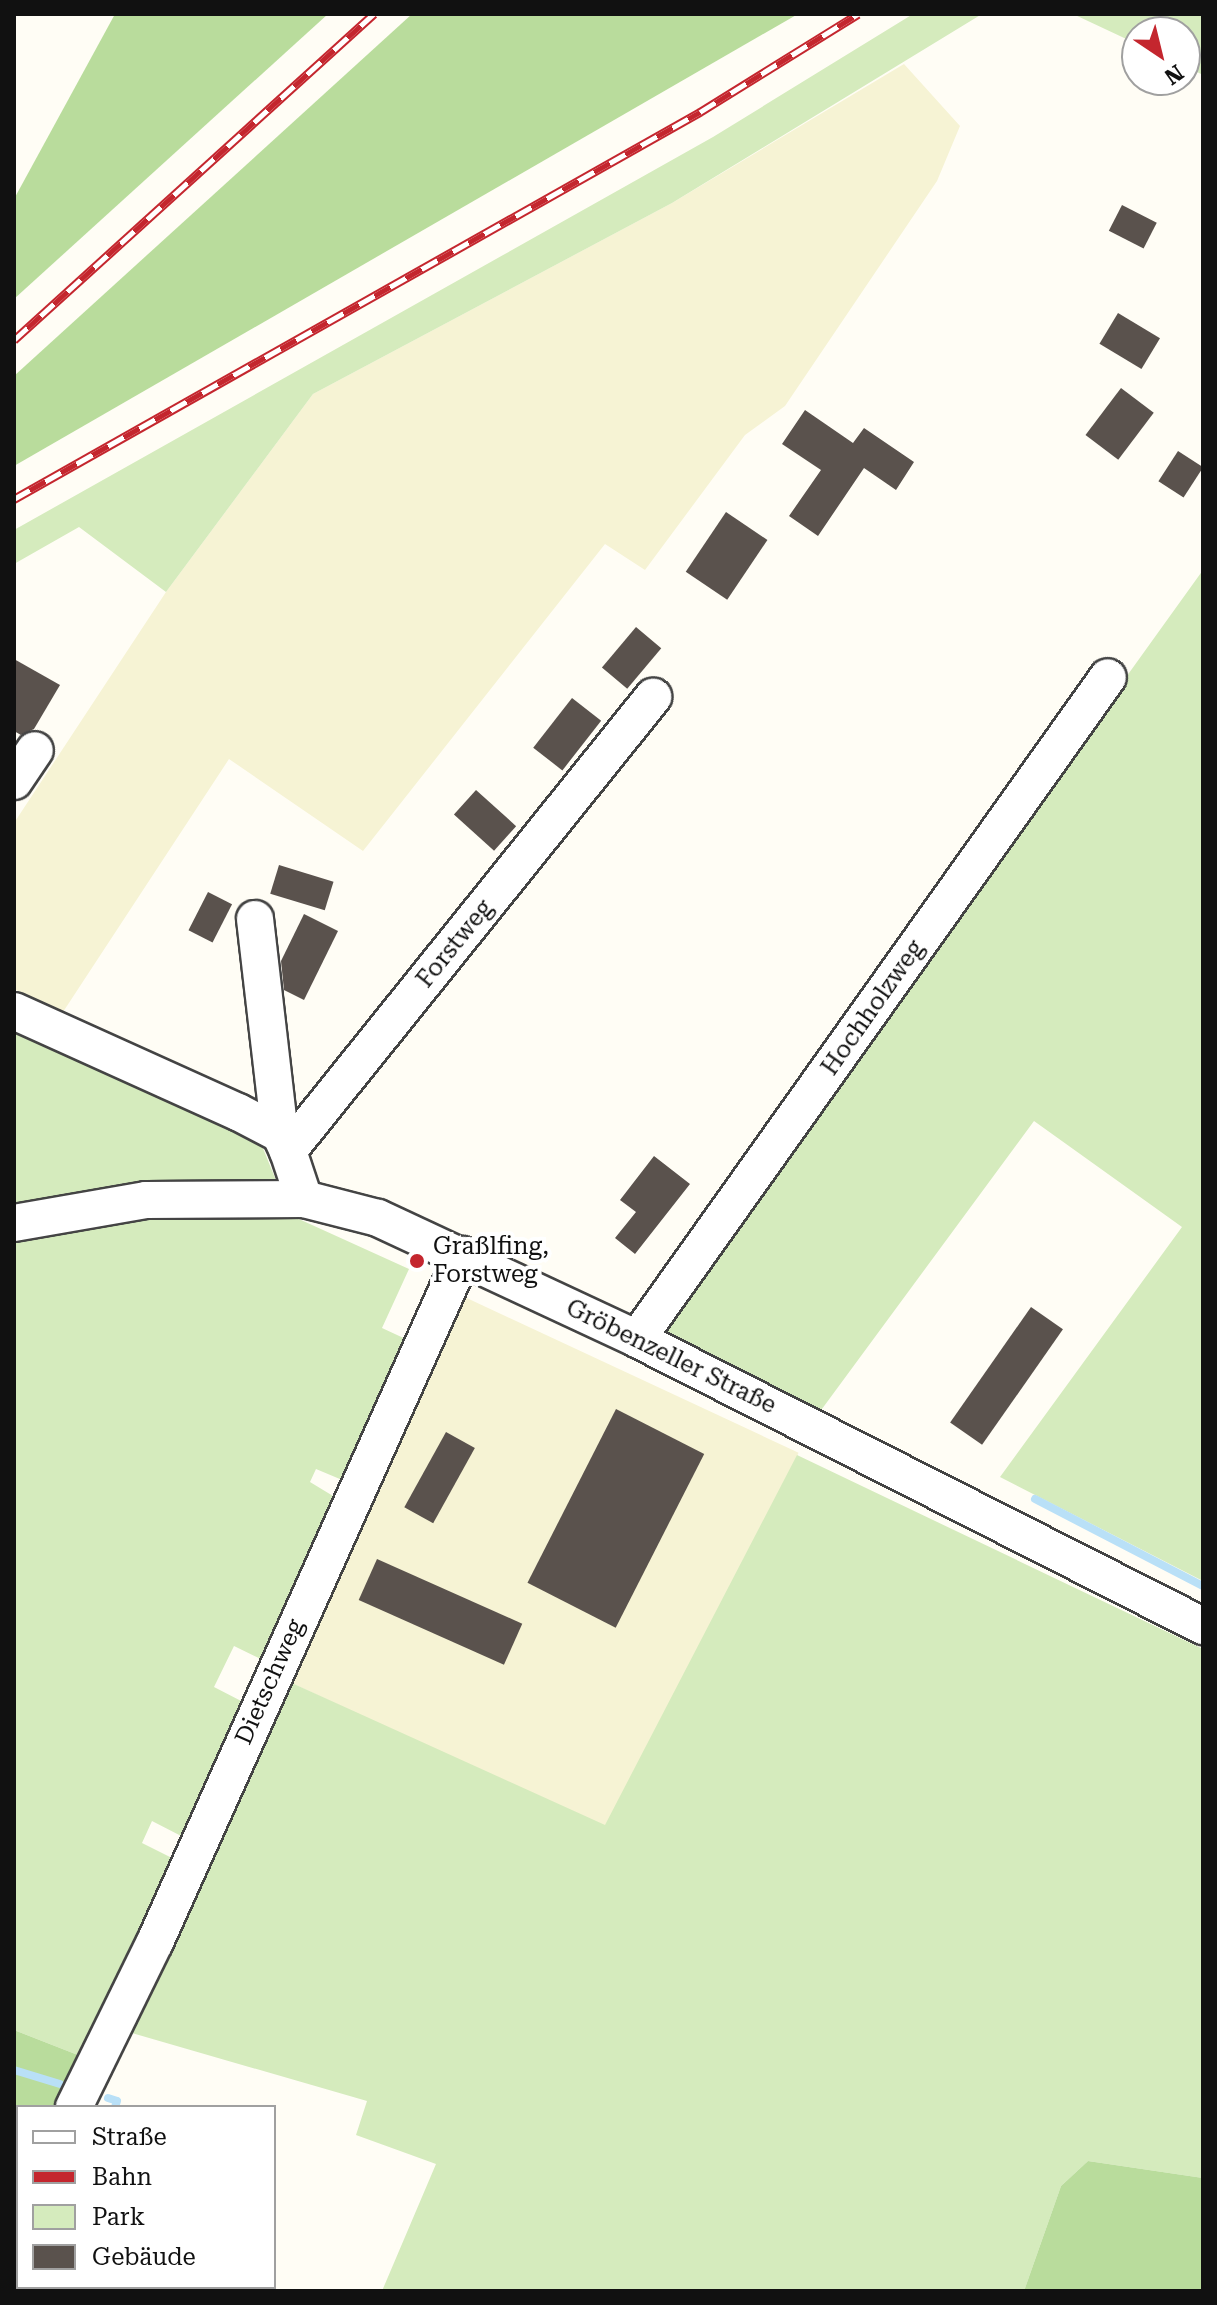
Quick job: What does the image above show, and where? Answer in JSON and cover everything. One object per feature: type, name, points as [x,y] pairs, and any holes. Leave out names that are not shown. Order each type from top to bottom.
[{"type":"street","name":"Hochholzweg","points":[[637,1339],[1108,677]]},
{"type":"street","name":"Forstweg","points":[[284,1143],[653,697]]},
{"type":"street","points":[[14,781],[35,750]]},
{"type":"street","points":[[255,919],[284,1143],[304,1199]]},
{"type":"street","points":[[14,1011],[284,1143]]},
{"type":"street","name":"Gröbenzeller Straße","points":[[14,1223],[146,1200],[304,1199],[378,1218],[463,1255],[637,1339],[1203,1626]]},
{"type":"street","name":"Dietschweg","points":[[75,2105],[155,1942],[463,1255]]},
{"type":"shaded area","points":[[904,64],[960,126],[937,181],[785,406],[745,435],[645,570],[605,544],[363,851],[229,759],[63,1012],[14,989],[14,823],[166,592],[313,394],[672,203]]},
{"type":"shaded area","points":[[456,1293],[799,1453],[620,1836],[277,1676]]},
{"type":"green space","points":[[115,14],[328,14],[14,299],[14,199]]},
{"type":"green space","points":[[412,14],[798,14],[14,466],[14,376]]},
{"type":"green space","points":[[913,14],[982,14],[672,203],[313,394],[166,592],[79,527],[14,564],[14,530],[713,137]]},
{"type":"green space","points":[[1073,14],[1203,14],[1203,75],[1201,16],[1121,16],[1121,36]]},
{"type":"green space","points":[[1203,570],[1203,1581],[1000,1477],[1182,1227],[1034,1121],[819,1413],[667,1333],[665,1319]]},
{"type":"green space","points":[[14,1026],[254,1126],[290,1215],[409,1269],[382,1328],[410,1341],[347,1482],[316,1469],[310,1482],[338,1499],[267,1662],[234,1646],[214,1687],[247,1704],[187,1839],[152,1821],[142,1843],[178,1861],[83,2057],[14,2030]]},
{"type":"green space","points":[[797,1455],[1203,1649],[1203,2178],[1088,2161],[1061,2186],[1024,2291],[382,2291],[436,2164],[356,2135],[367,2101],[125,2031],[283,1679],[605,1825]]},
{"type":"green space","points":[[14,2030],[83,2057],[61,2105],[16,2105],[14,2207]]},
{"type":"green space","points":[[1088,2161],[1203,2178],[1203,2291],[1024,2291],[1061,2186]]},
{"type":"building","points":[[1122,205],[1157,223],[1144,249],[1109,231]]},
{"type":"building","points":[[1118,313],[1160,338],[1141,369],[1099,344]]},
{"type":"building","points":[[1121,388],[1154,413],[1118,460],[1085,435]]},
{"type":"building","points":[[805,410],[853,443],[864,428],[914,462],[896,490],[864,468],[818,536],[789,516],[821,470],[782,444]]},
{"type":"building","points":[[1178,451],[1203,467],[1184,498],[1158,481]]},
{"type":"building","points":[[726,512],[767,540],[727,600],[686,572]]},
{"type":"building","points":[[636,627],[661,648],[627,689],[602,668]]},
{"type":"building","points":[[14,659],[60,685],[34,729],[21,735],[14,731]]},
{"type":"building","points":[[572,698],[601,721],[562,770],[533,748]]},
{"type":"building","points":[[476,790],[516,826],[494,851],[454,815]]},
{"type":"building","points":[[279,865],[334,882],[325,910],[270,894]]},
{"type":"building","points":[[208,892],[232,904],[213,943],[188,930]]},
{"type":"building","points":[[304,914],[338,931],[304,1000],[284,990],[281,961]]},
{"type":"building","points":[[654,1156],[690,1184],[635,1254],[615,1238],[636,1212],[620,1200]]},
{"type":"building","points":[[1031,1307],[1063,1329],[982,1445],[950,1423]]},
{"type":"building","points":[[616,1409],[704,1454],[616,1628],[527,1583]]},
{"type":"building","points":[[446,1432],[475,1448],[433,1523],[404,1507]]},
{"type":"building","points":[[377,1559],[522,1624],[504,1665],[359,1600]]},
{"type":"waterway","points":[[1035,1499],[1203,1586]]},
{"type":"waterway","points":[[14,2070],[60,2084]]},
{"type":"waterway","points":[[108,2098],[117,2101],[116,2105]]},
{"type":"railway","points":[[14,340],[374,14]]},
{"type":"railway","points":[[14,499],[700,112],[858,14]]},
{"type":"place","name":"Graßlfing, Forstweg","points":[[417,1261]]}]
